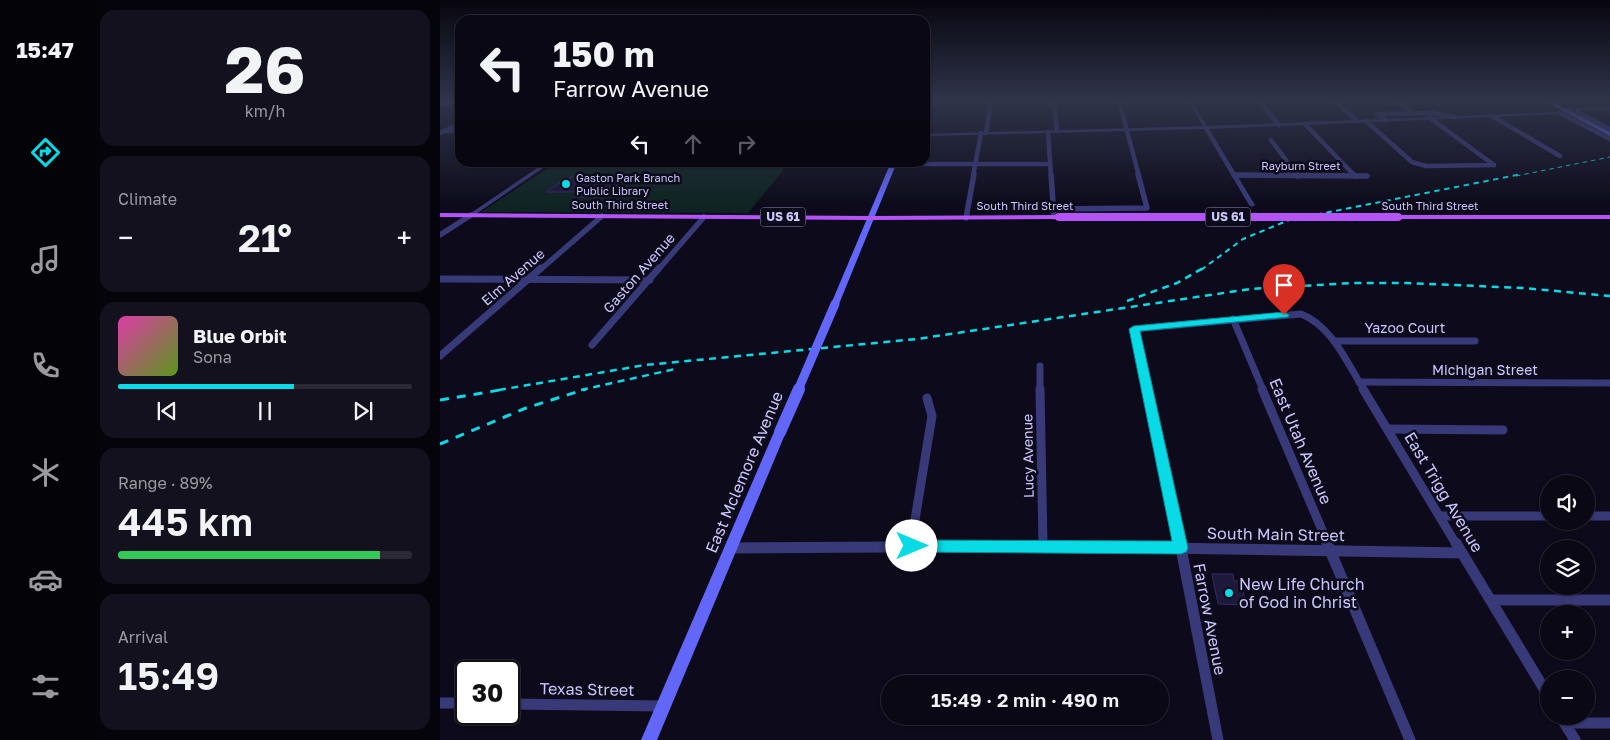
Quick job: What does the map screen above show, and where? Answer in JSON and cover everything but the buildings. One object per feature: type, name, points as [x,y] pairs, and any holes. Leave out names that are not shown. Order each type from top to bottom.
[{"type":"main road","points":[[870,218],[892,167]]},
{"type":"main road","name":"South Third Street","points":[[440,215],[870,218],[966,218],[1055,214],[1610,217]]},
{"type":"main road","name":"East Mclemore Avenue","points":[[649,740],[870,218]]},
{"type":"street","points":[[966,218],[982,136]]},
{"type":"street","points":[[1048,136],[1055,214],[1147,208],[1127,136]]},
{"type":"street","points":[[1210,136],[1252,205]]},
{"type":"street","points":[[1316,136],[1355,176]]},
{"type":"street","points":[[1382,136],[1412,162],[1426,166],[1494,165],[1454,136]]},
{"type":"street","points":[[1525,136],[1560,156]]},
{"type":"street","points":[[1271,140],[1298,176]]},
{"type":"street","points":[[930,164],[1050,164]]},
{"type":"street","points":[[440,235],[543,167]]},
{"type":"street","name":"Rayburn Street","points":[[1234,175],[1367,176]]},
{"type":"street","name":"Elm Avenue","points":[[440,356],[602,216]]},
{"type":"street","name":"Gaston Avenue","points":[[592,345],[704,217]]},
{"type":"street","points":[[440,279],[650,280]]},
{"type":"street","name":"East Trigg Avenue","points":[[1234,319],[1301,314],[1312,318],[1334,341],[1540,682]]},
{"type":"street","name":"Farrow Avenue","points":[[1218,740],[1181,548],[1134,329],[1234,319]]},
{"type":"street","name":"East Utah Avenue","points":[[1234,319],[1410,740]]},
{"type":"street","name":"Yazoo Court","points":[[1334,341],[1475,341]]},
{"type":"street","name":"Lucy Avenue","points":[[1040,366],[1043,546]]},
{"type":"street","name":"Michigan Street","points":[[1359,382],[1610,382]]},
{"type":"street","points":[[912,546],[932,416],[927,398]]},
{"type":"street","points":[[1388,429],[1503,430]]},
{"type":"street","points":[[1440,516],[1540,516]]},
{"type":"street","points":[[1595,516],[1610,516]]},
{"type":"street","name":"South Main Street","points":[[730,548],[1043,546],[1462,553]]},
{"type":"street","points":[[1490,600],[1610,600]]},
{"type":"street","points":[[440,702],[455,703]]},
{"type":"street","name":"Texas Street","points":[[520,704],[664,706]]},
{"type":"street","points":[[1595,722],[1610,723]]},
{"type":"street","points":[[1565,725],[1575,740]]},
{"type":"green space","points":[[549,167],[785,168],[748,213],[481,212]]},
{"type":"railway","points":[[1516,176],[1610,157]]},
{"type":"railway","points":[[1201,270],[1243,239],[1289,220],[1522,174]]},
{"type":"railway","points":[[1127,301],[1177,283],[1203,268]]},
{"type":"railway","points":[[499,390],[645,365],[917,339],[1250,289],[1352,283],[1407,283],[1523,288],[1610,296]]},
{"type":"railway","points":[[581,390],[675,369]]},
{"type":"railway","points":[[440,400],[506,389]]},
{"type":"railway","points":[[440,444],[526,408],[586,389]]},
{"type":"place","name":"Gaston Park Branch Public Library","points":[[566,184]]},
{"type":"place","name":"New Life Church of God in Christ","points":[[1229,593]]},
{"type":"route","points":[[912,546],[1181,548],[1134,329],[1284,315]]}]
